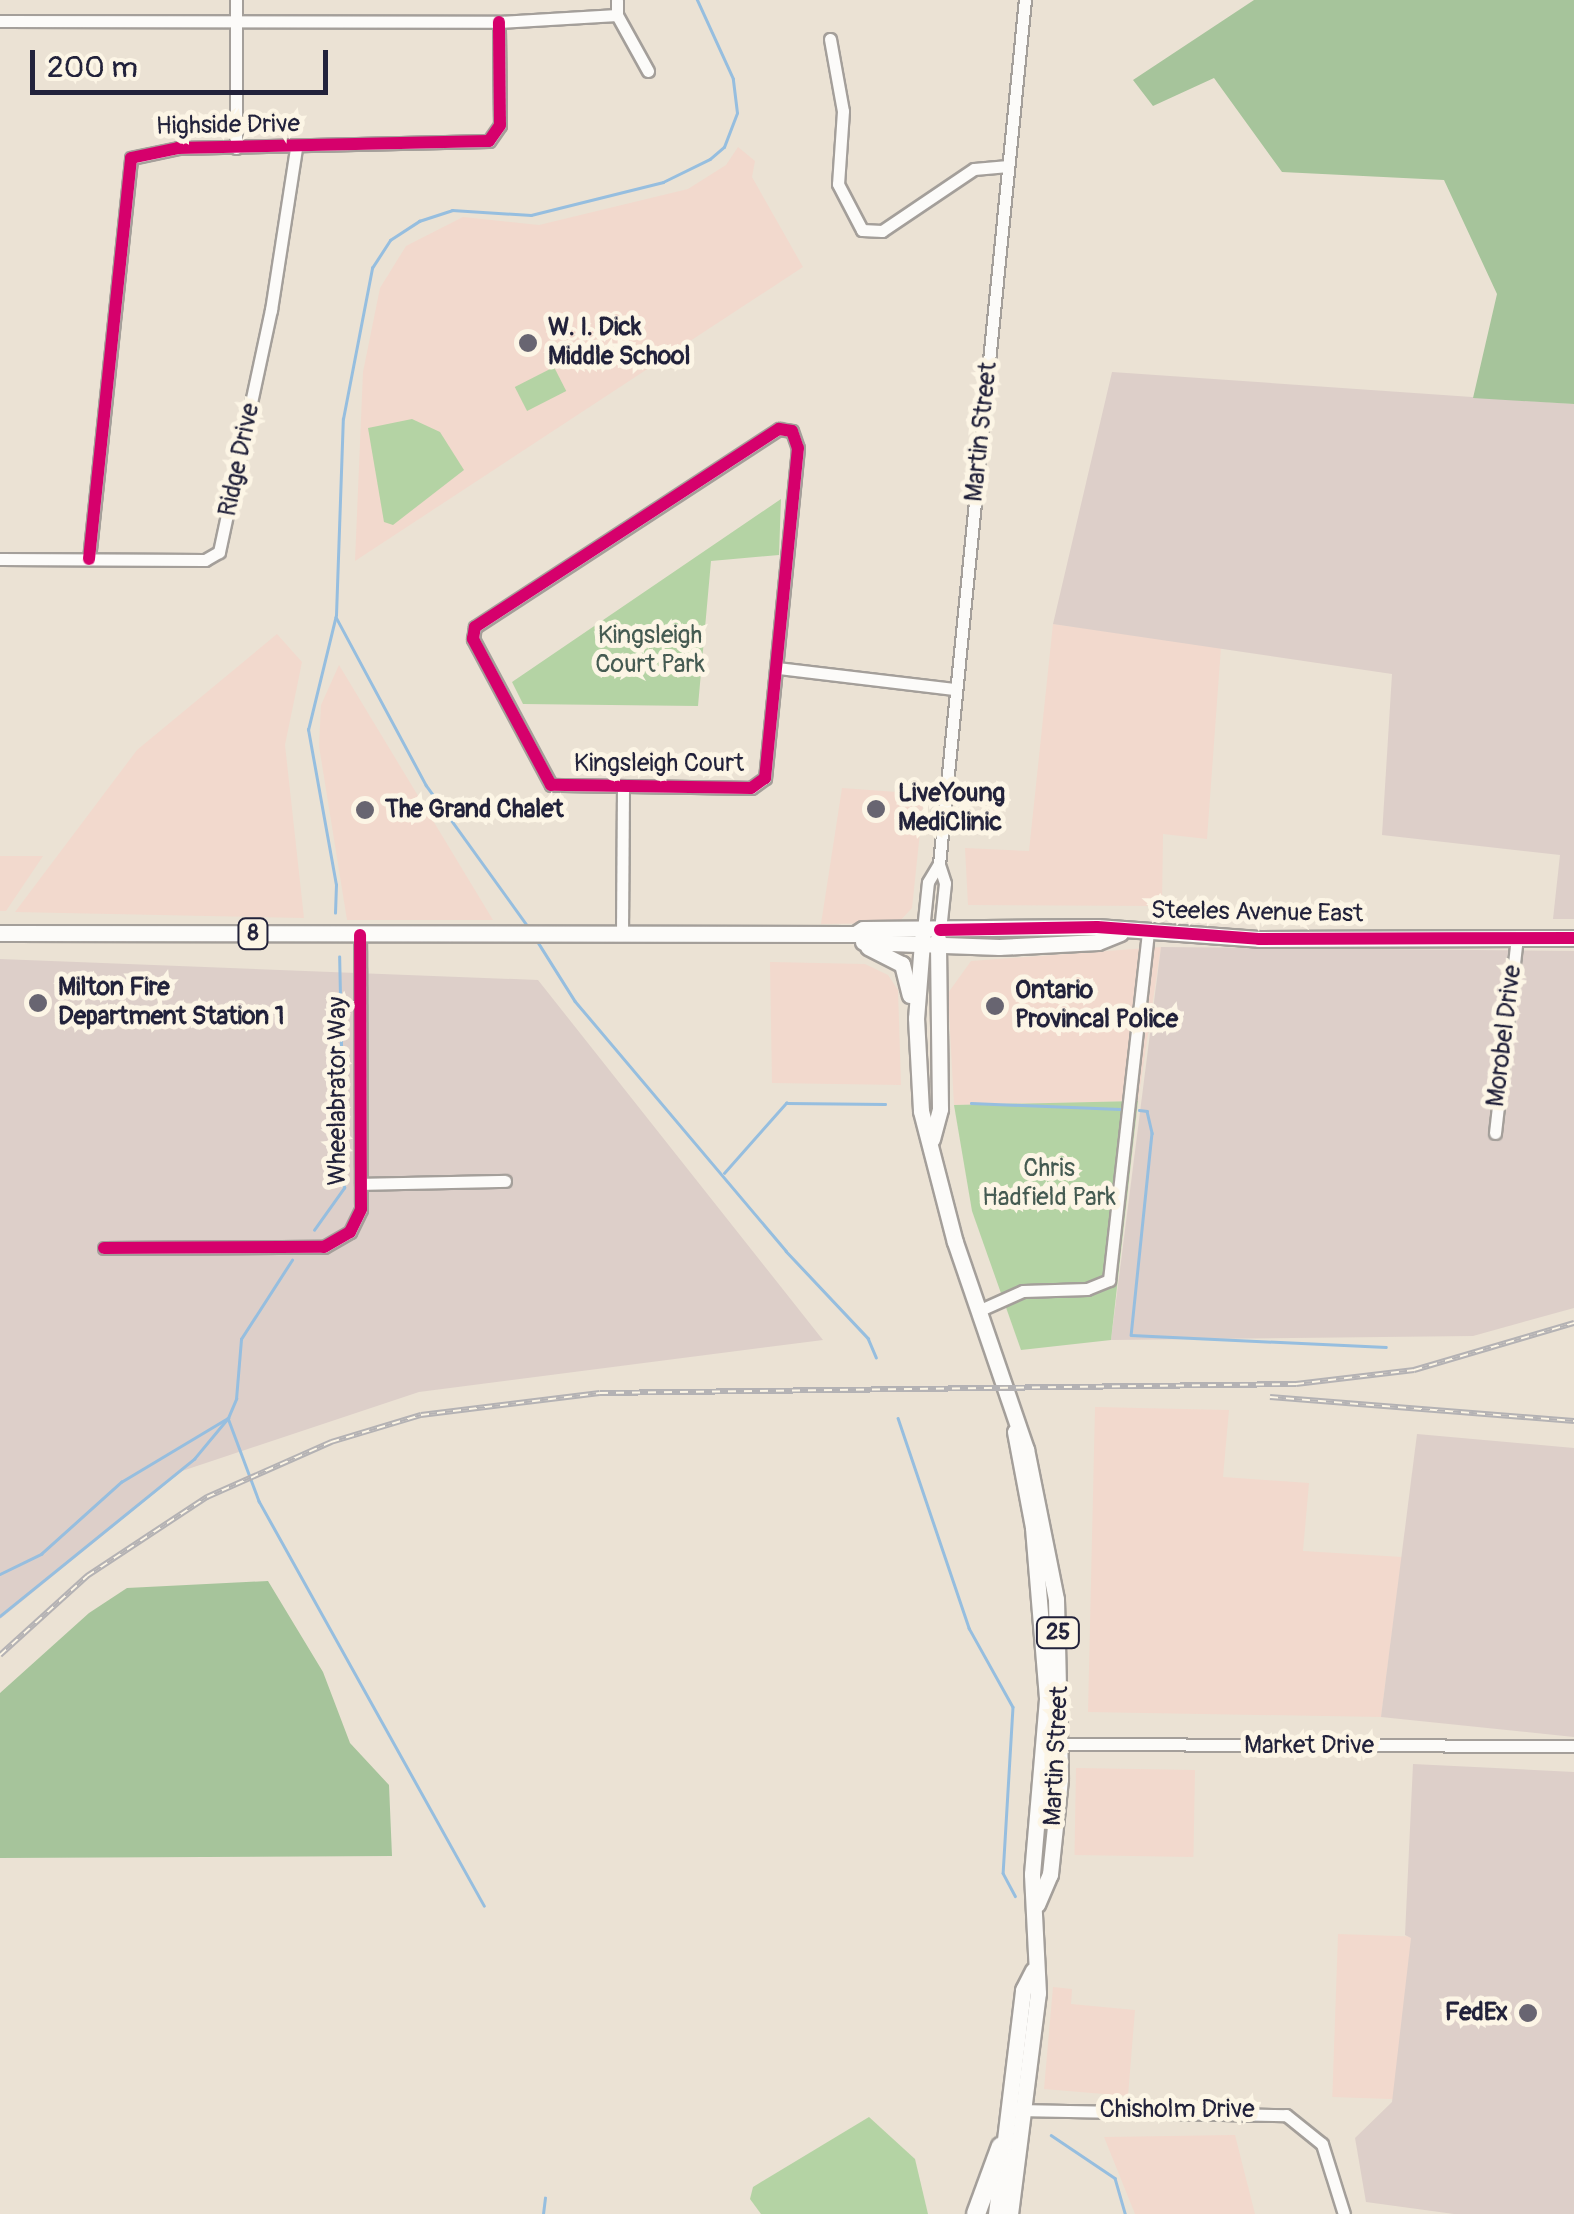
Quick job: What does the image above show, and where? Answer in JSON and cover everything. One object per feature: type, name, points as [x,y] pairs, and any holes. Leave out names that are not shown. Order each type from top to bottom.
[{"type":"highway","points":[[976,2214],[1002,2146]]},
{"type":"main road","name":"Steeles Avenue East","points":[[0,933],[622,932],[930,938],[1097,927],[1148,934],[1574,938]]},
{"type":"main road","points":[[859,938],[902,964],[916,1018]]},
{"type":"main road","name":"Martin Street","points":[[930,938],[916,1018],[922,1110],[1015,1432],[1045,1634],[1044,1744],[1032,1874],[1037,1904],[1032,1970],[1023,1990],[1010,2214]]},
{"type":"main road","name":"Martin Street","points":[[930,938],[940,1108],[932,1140]]},
{"type":"main road","name":"Martin Street","points":[[1015,1432],[1028,1455],[1052,1564],[1061,1744],[1050,1874],[1037,1904]]},
{"type":"main road","name":"Martin Street","points":[[996,2214],[1002,2146],[1015,2110]]},
{"type":"street","points":[[236,0],[236,148]]},
{"type":"street","points":[[617,0],[616,15],[648,71]]},
{"type":"street","name":"Martin Street","points":[[930,938],[944,883],[939,864],[955,689],[1025,0]]},
{"type":"street","points":[[0,21],[500,22],[616,15]]},
{"type":"street","name":"Highside Drive","points":[[89,559],[128,166],[144,150],[489,141],[500,125],[500,22]]},
{"type":"street","points":[[830,39],[844,112],[838,184],[862,230],[882,231],[974,170],[1008,166]]},
{"type":"street","name":"Ridge Drive","points":[[0,559],[206,560],[219,552],[272,310],[296,148]]},
{"type":"street","name":"Kingsleigh Court","points":[[785,428],[798,448],[778,668],[769,765],[761,783],[623,789],[556,786],[544,778],[472,632],[785,428]]},
{"type":"street","points":[[778,668],[955,689]]},
{"type":"street","points":[[622,932],[623,789]]},
{"type":"street","points":[[978,1310],[1023,1291],[1102,1285],[1110,1280],[1148,934]]},
{"type":"street","name":"Wheelabrator Way","points":[[104,1248],[332,1246],[356,1222],[361,1184],[360,935]]},
{"type":"street","name":"Morobel Drive","points":[[1495,1133],[1517,938]]},
{"type":"street","points":[[361,1184],[504,1181]]},
{"type":"street","name":"Market Drive","points":[[1044,1744],[1574,1746]]},
{"type":"street","name":"Chisholm Drive","points":[[1015,2110],[1286,2114],[1322,2144],[1344,2214]]},
{"type":"shaded area","name":"W. I. Dick Middle School","points":[[738,147],[755,161],[752,177],[803,267],[355,561],[363,372],[380,288],[406,246],[463,217],[539,225],[688,189],[726,165]]},
{"type":"shaded area","points":[[1112,372],[1574,404],[1574,919],[1553,919],[1560,855],[1382,835],[1392,674],[1053,624]]},
{"type":"shaded area","points":[[1053,624],[1221,647],[1207,839],[1163,834],[1162,906],[968,905],[965,848],[1029,851]]},
{"type":"shaded area","points":[[277,634],[302,662],[285,745],[304,918],[15,912],[137,750]]},
{"type":"shaded area","points":[[339,665],[493,920],[347,920],[319,746],[321,705]]},
{"type":"shaded area","points":[[842,788],[924,794],[912,908],[898,923],[821,924]]},
{"type":"shaded area","points":[[0,856],[43,856],[6,911],[0,911]]},
{"type":"shaded area","points":[[1161,947],[1138,1101],[954,1105],[948,993],[971,961]]},
{"type":"shaded area","points":[[1161,947],[1574,951],[1574,1308],[1473,1336],[1111,1340]]},
{"type":"shaded area","points":[[0,959],[538,980],[823,1340],[419,1392],[182,1471],[0,1619]]},
{"type":"shaded area","points":[[770,962],[865,964],[888,975],[898,990],[901,1085],[772,1083]]},
{"type":"shaded area","points":[[1095,1407],[1229,1410],[1223,1477],[1309,1483],[1303,1551],[1402,1557],[1381,1717],[1088,1712]]},
{"type":"shaded area","points":[[1417,1434],[1574,1448],[1574,1737],[1381,1717]]},
{"type":"shaded area","points":[[1413,1764],[1574,1772],[1574,2214],[1454,2214],[1366,2202],[1355,2138],[1392,2102],[1411,1938],[1405,1935]]},
{"type":"shaded area","points":[[1076,1768],[1195,1770],[1193,1857],[1074,1855]]},
{"type":"shaded area","points":[[1338,1934],[1411,1937],[1405,2099],[1332,2097]]},
{"type":"shaded area","points":[[1053,1987],[1072,1989],[1071,2004],[1135,2010],[1128,2096],[1044,2089]]},
{"type":"shaded area","points":[[1235,2135],[1255,2214],[1135,2214],[1104,2137]]},
{"type":"green space","points":[[1254,0],[1574,0],[1574,404],[1473,398],[1497,294],[1444,180],[1282,172],[1214,78],[1153,106],[1133,80]]},
{"type":"green space","points":[[554,367],[566,391],[527,411],[515,387]]},
{"type":"green space","points":[[412,419],[440,432],[464,470],[393,525],[384,522],[368,428]]},
{"type":"green space","name":"Kingsleigh Court Park","points":[[781,499],[779,555],[711,561],[698,706],[523,704],[512,682]]},
{"type":"green space","name":"Chris Hadfield Park","points":[[1138,1101],[1111,1340],[1021,1350],[972,1211],[954,1105]]},
{"type":"green space","points":[[268,1581],[323,1672],[350,1743],[389,1785],[392,1856],[0,1858],[0,1693],[89,1613],[127,1588]]},
{"type":"green space","points":[[869,2117],[915,2159],[928,2214],[761,2214],[750,2199],[753,2187]]},
{"type":"waterway","points":[[335,913],[336,885],[308,730],[336,615],[343,419],[372,268],[390,240],[419,221],[452,210],[531,215],[663,182],[710,159],[724,147],[737,113],[733,79],[697,0]]},
{"type":"waterway","points":[[336,617],[426,785],[529,928]]},
{"type":"waterway","points":[[536,939],[575,1001],[786,1251],[868,1338],[876,1357]]},
{"type":"waterway","points":[[314,1230],[344,1188],[339,957]]},
{"type":"waterway","points":[[724,1173],[786,1103],[885,1104]]},
{"type":"waterway","points":[[971,1103],[1120,1109]]},
{"type":"waterway","points":[[1139,1110],[1147,1111],[1152,1133],[1131,1335],[1386,1347]]},
{"type":"waterway","points":[[0,1574],[41,1554],[121,1482],[228,1418],[236,1399],[241,1339],[292,1260]]},
{"type":"waterway","points":[[0,1616],[194,1459],[228,1418],[259,1501],[484,1906]]},
{"type":"waterway","points":[[898,1418],[969,1628],[1013,1707],[1003,1873],[1015,1896]]},
{"type":"waterway","points":[[1051,2135],[1115,2178],[1125,2214]]},
{"type":"waterway","points":[[543,2214],[545,2198]]},
{"type":"railway","points":[[0,1655],[87,1576],[207,1497],[331,1442],[421,1415],[600,1393],[1296,1384],[1414,1370],[1574,1323]]},
{"type":"railway","points":[[1270,1397],[1574,1421]]},
{"type":"cycle path","points":[[89,559],[131,158],[178,148],[489,141],[500,125],[499,22]]},
{"type":"cycle path","points":[[779,429],[792,431],[798,448],[765,778],[751,788],[551,785],[473,639],[475,627],[779,429]]},
{"type":"cycle path","points":[[940,930],[1097,927],[1259,939],[1574,938]]},
{"type":"cycle path","points":[[104,1248],[324,1247],[350,1232],[361,1209],[360,935]]},
{"type":"place","name":"W. I. Dick Middle School","points":[[528,343]]},
{"type":"place","name":"LiveYoung MediClinic","points":[[876,809]]},
{"type":"place","name":"The Grand Chalet","points":[[365,810]]},
{"type":"place","name":"Milton Fire Department Station 1","points":[[38,1003]]},
{"type":"place","name":"Ontario Provincal Police","points":[[995,1006]]},
{"type":"place","name":"FedEx","points":[[1528,2013]]}]
